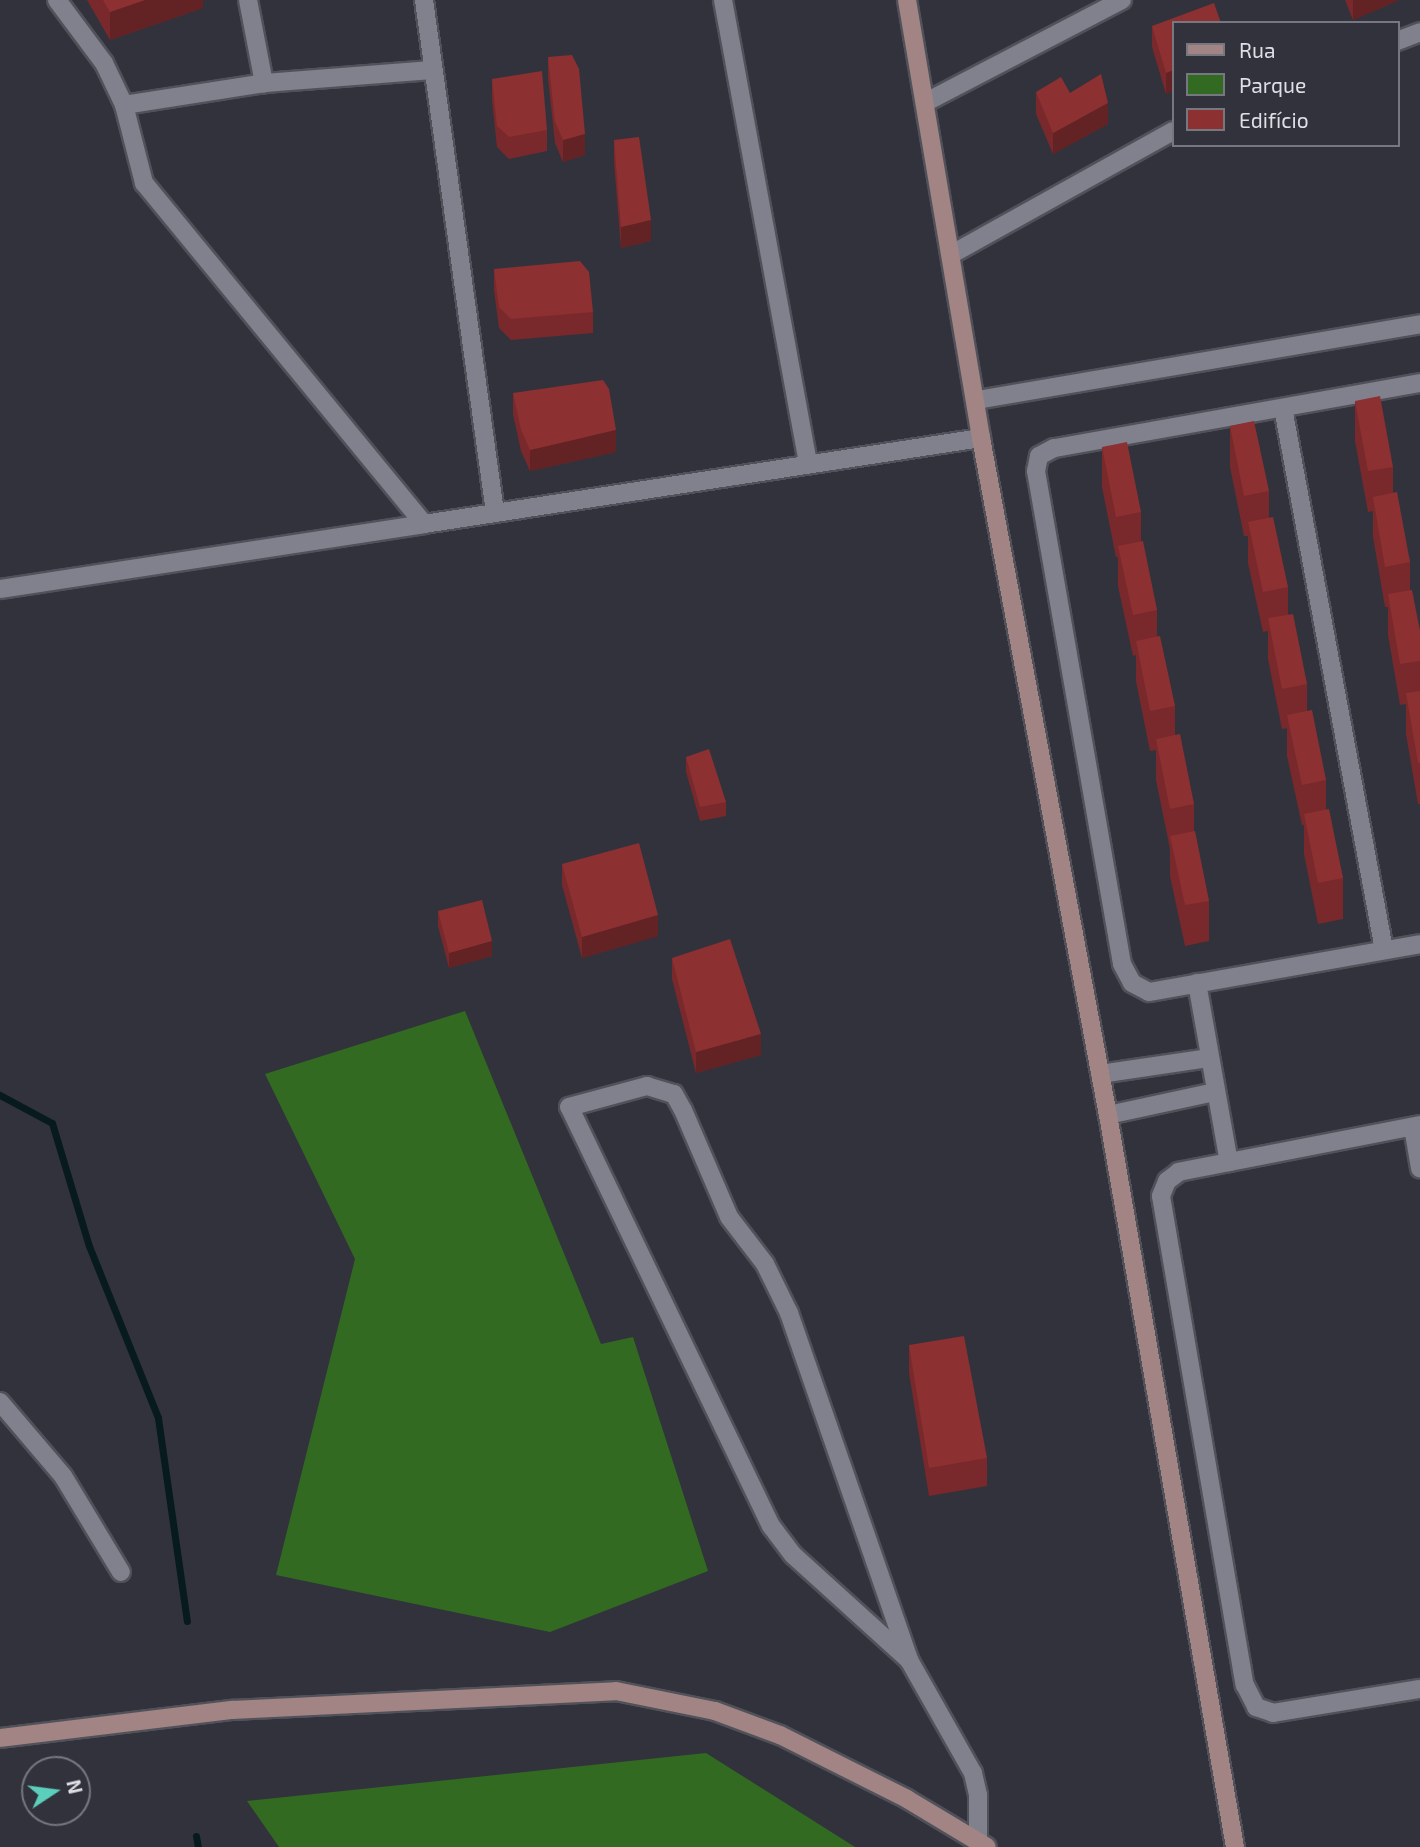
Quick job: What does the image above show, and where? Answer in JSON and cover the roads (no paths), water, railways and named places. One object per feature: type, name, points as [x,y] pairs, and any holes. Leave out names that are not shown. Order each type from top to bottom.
[{"type":"street","points":[[57,0],[92,41],[124,105],[144,183],[424,524]]},
{"type":"street","points":[[248,0],[264,83]]},
{"type":"street","points":[[424,0],[495,512]]},
{"type":"street","points":[[723,0],[808,464]]},
{"type":"street","points":[[907,0],[977,400],[981,438],[1108,1115],[1235,1847]]},
{"type":"street","points":[[926,102],[1122,0]]},
{"type":"street","points":[[1399,40],[1420,32]]},
{"type":"street","points":[[124,105],[264,83],[433,70]]},
{"type":"street","points":[[952,254],[1002,223],[1172,132]]},
{"type":"street","points":[[977,400],[1420,324]]},
{"type":"street","points":[[1420,383],[1054,448],[1039,456],[1036,471],[1122,964],[1132,983],[1149,992],[1420,944]]},
{"type":"street","points":[[1283,408],[1384,950]]},
{"type":"street","points":[[0,589],[981,438]]},
{"type":"street","points":[[1197,983],[1214,1092],[1229,1162]]},
{"type":"street","points":[[1100,1074],[1208,1058]]},
{"type":"street","points":[[909,1660],[793,1555],[771,1526],[569,1107],[647,1086],[674,1094],[683,1110],[729,1217],[765,1264],[789,1313],[909,1660],[973,1773],[978,1795],[982,1844]]},
{"type":"street","points":[[1108,1115],[1214,1092]]},
{"type":"street","points":[[1420,1168],[1416,1126],[1179,1172],[1167,1181],[1161,1196],[1245,1685],[1256,1707],[1273,1713],[1420,1689]]},
{"type":"street","points":[[0,1402],[63,1476],[121,1572]]},
{"type":"street","points":[[0,1738],[232,1710],[616,1691],[715,1711],[780,1735],[871,1780],[982,1844]]},
{"type":"waterway","points":[[0,1095],[52,1123],[89,1246],[158,1418],[187,1621]]},
{"type":"waterway","points":[[196,1836],[198,1847]]}]
